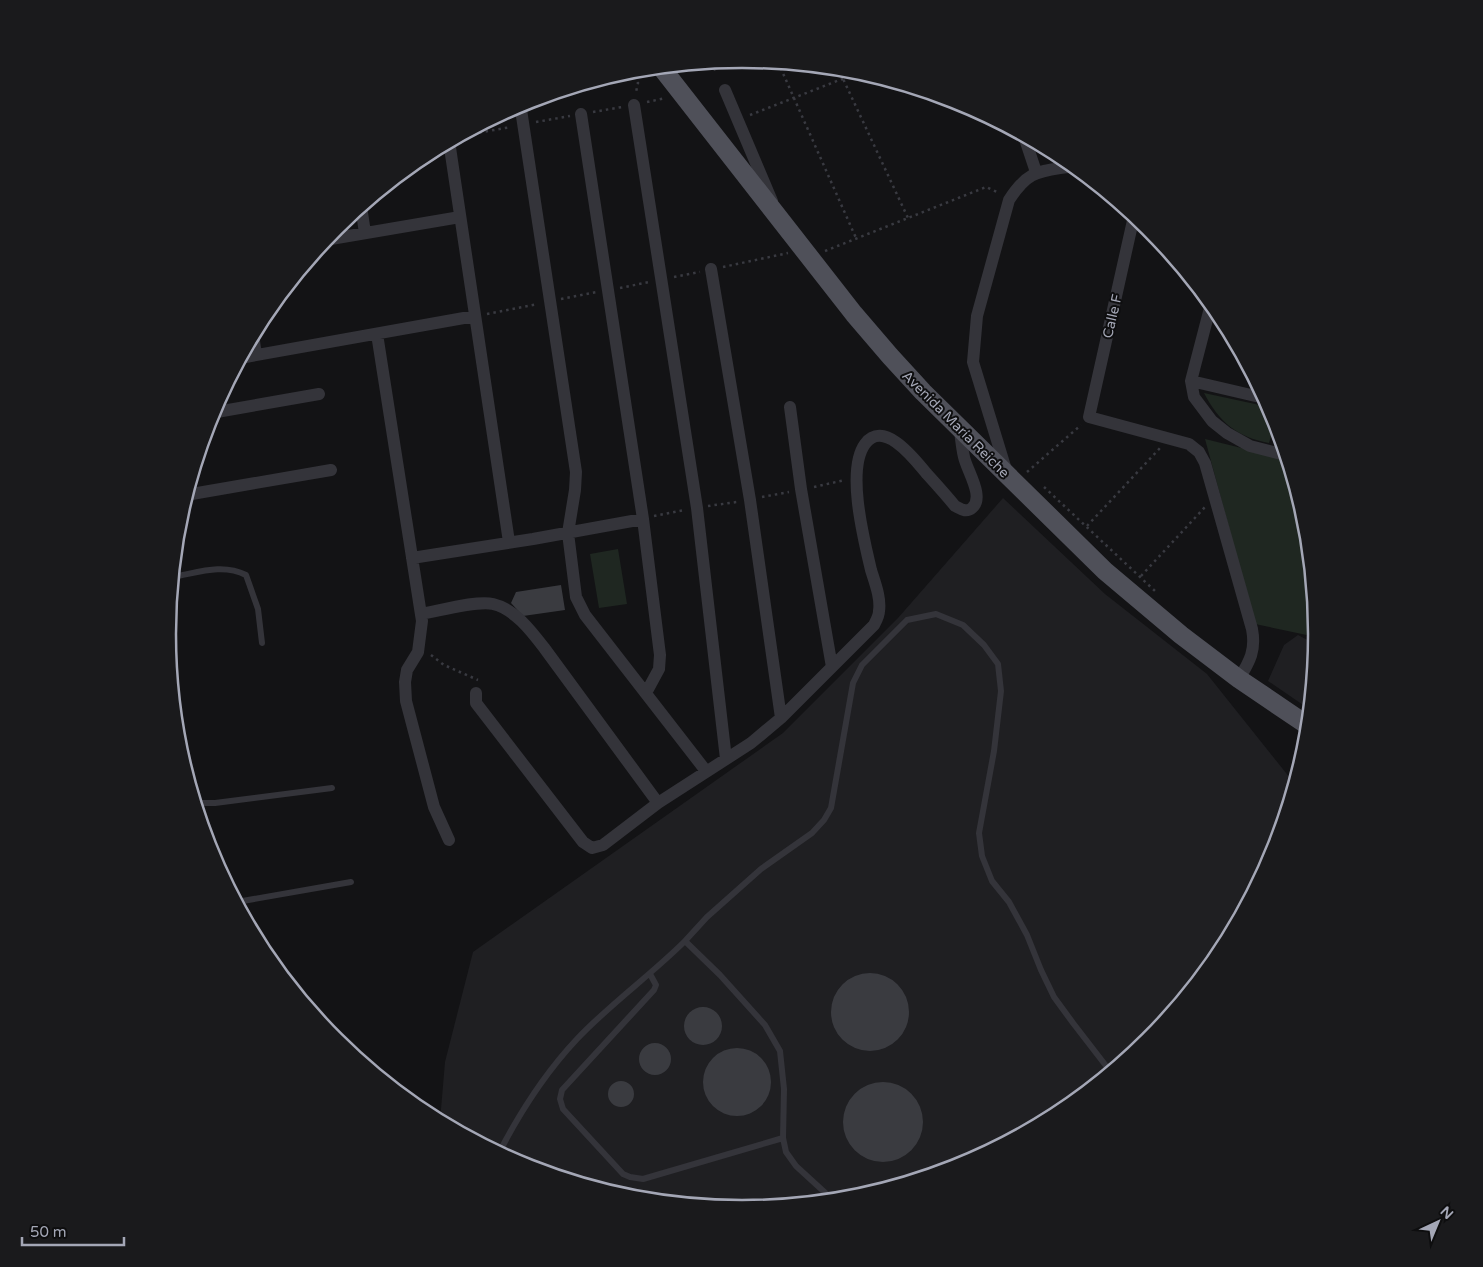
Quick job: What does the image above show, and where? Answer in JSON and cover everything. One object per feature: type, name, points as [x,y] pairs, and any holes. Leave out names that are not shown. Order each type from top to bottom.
[{"type":"main road","name":"Avenida María Reiche","points":[[666,72],[804,250],[890,356],[960,430],[1007,473],[1105,571],[1181,635],[1239,679],[1301,721]]},
{"type":"street","points":[[725,90],[779,218]]},
{"type":"street","points":[[634,105],[697,508],[726,759]]},
{"type":"street","points":[[521,113],[576,472],[568,533],[576,597],[585,615],[706,771]]},
{"type":"street","points":[[581,114],[643,519],[660,655],[659,669],[646,693]]},
{"type":"street","points":[[1027,144],[1036,172]]},
{"type":"street","points":[[450,149],[510,542]]},
{"type":"street","points":[[1007,473],[973,362],[977,316],[1009,200],[1021,182],[1036,172],[1063,168]]},
{"type":"street","points":[[362,213],[365,233]]},
{"type":"street","points":[[336,238],[460,216]]},
{"type":"street","name":"Calle F","points":[[1089,417],[1132,224]]},
{"type":"street","points":[[711,269],[750,500],[781,718]]},
{"type":"street","points":[[1208,314],[1191,381],[1194,397],[1212,421],[1227,432],[1250,446],[1276,449]]},
{"type":"street","points":[[248,357],[475,316]]},
{"type":"street","points":[[377,334],[422,621],[420,646],[407,670],[405,682],[406,702],[434,806],[449,840]]},
{"type":"street","points":[[255,345],[256,355]]},
{"type":"street","points":[[1191,381],[1255,396]]},
{"type":"street","points":[[222,411],[319,394]]},
{"type":"street","points":[[790,407],[801,489],[832,667]]},
{"type":"street","points":[[1089,417],[1189,444],[1199,452],[1205,463],[1255,643],[1249,663],[1239,679]]},
{"type":"street","points":[[477,686],[476,703],[583,842],[592,848],[603,845],[658,804],[751,743],[781,718],[874,625],[880,613],[879,601],[862,534],[856,478],[860,450],[867,441],[878,436],[891,438],[905,448],[955,506],[964,510],[971,509],[976,503],[978,495],[964,458],[960,430]]},
{"type":"street","points":[[193,494],[331,470]]},
{"type":"street","points":[[412,558],[643,519]]},
{"type":"street","points":[[421,614],[484,603],[495,604],[518,619],[530,630],[545,649],[658,804]]},
{"type":"lane","points":[[179,575],[222,568],[236,570],[246,575],[258,609],[262,643]]},
{"type":"lane","points":[[502,1146],[511,1128],[547,1075],[577,1039],[650,974],[707,917],[761,869],[812,833],[824,820],[831,808],[853,683],[862,665],[907,620],[936,614],[963,625],[984,645],[998,664],[1001,691],[994,751],[979,833],[982,856],[992,880],[1009,902],[1027,935],[1054,997],[1106,1066]]},
{"type":"lane","points":[[202,803],[332,788]]},
{"type":"lane","points":[[243,901],[351,882]]},
{"type":"lane","points":[[685,941],[720,975],[765,1025],[780,1051],[784,1089],[783,1138],[786,1152],[796,1166],[826,1193]]},
{"type":"lane","points":[[650,974],[656,985],[654,990],[562,1090],[560,1099],[562,1109],[623,1174],[637,1179],[643,1179],[783,1138]]},
{"type":"path","points":[[781,69],[856,238]]},
{"type":"path","points":[[634,105],[638,83],[637,77]]},
{"type":"path","points":[[738,119],[847,77]]},
{"type":"path","points":[[843,79],[908,218]]},
{"type":"path","points":[[819,269],[829,264],[824,251],[986,187]]},
{"type":"path","points":[[475,316],[804,250]]},
{"type":"path","points":[[1007,473],[1029,472],[1089,417]]},
{"type":"path","points":[[1087,526],[1170,438]]},
{"type":"path","points":[[1043,486],[1161,596]]},
{"type":"path","points":[[1140,577],[1214,496]]},
{"type":"path","points":[[420,646],[444,665],[477,686]]},
{"type":"shaded area","points":[[1204,393],[1259,405],[1271,436],[1269,443],[1247,437],[1230,427]]},
{"type":"shaded area","points":[[1205,439],[1279,457],[1288,487],[1297,523],[1303,560],[1308,635],[1255,624]]},
{"type":"shaded area","points":[[1003,498],[1105,594],[1207,674],[1289,777],[1264,850],[1232,917],[1191,978],[1167,1007],[1142,1034],[1086,1083],[1024,1124],[992,1141],[923,1169],[852,1189],[815,1195],[742,1200],[668,1195],[631,1189],[595,1180],[525,1156],[491,1141],[441,1113],[445,1062],[473,952],[783,733],[898,618]]},
{"type":"shaded area","points":[[618,549],[627,604],[599,608],[590,554]]},
{"type":"shaded area","points":[[1298,635],[1308,640],[1303,705],[1268,681],[1284,645]]},
{"type":"building","points":[[561,585],[565,610],[523,616],[511,603],[516,592]]},
{"type":"building","points":[[870,973],[885,976],[898,984],[906,997],[909,1012],[906,1027],[898,1040],[885,1048],[870,1051],[855,1048],[842,1040],[834,1027],[831,1012],[834,997],[842,984],[855,976]]},
{"type":"building","points":[[703,1007],[710,1008],[716,1013],[721,1019],[721,1033],[716,1039],[710,1044],[703,1045],[696,1044],[690,1039],[685,1033],[684,1026],[685,1019],[690,1013],[696,1008]]},
{"type":"building","points":[[655,1043],[666,1048],[671,1059],[666,1070],[655,1075],[644,1070],[639,1059],[644,1048]]},
{"type":"building","points":[[737,1048],[750,1051],[761,1058],[768,1069],[771,1082],[768,1095],[761,1106],[750,1113],[737,1116],[724,1113],[713,1106],[706,1095],[703,1082],[706,1069],[713,1058],[724,1051]]},
{"type":"building","points":[[621,1081],[630,1085],[634,1094],[630,1103],[621,1107],[612,1103],[608,1094],[612,1085]]},
{"type":"building","points":[[883,1082],[898,1085],[911,1094],[920,1107],[923,1122],[920,1137],[911,1150],[898,1159],[883,1162],[868,1159],[855,1150],[846,1137],[843,1122],[846,1107],[855,1094],[868,1085]]}]
